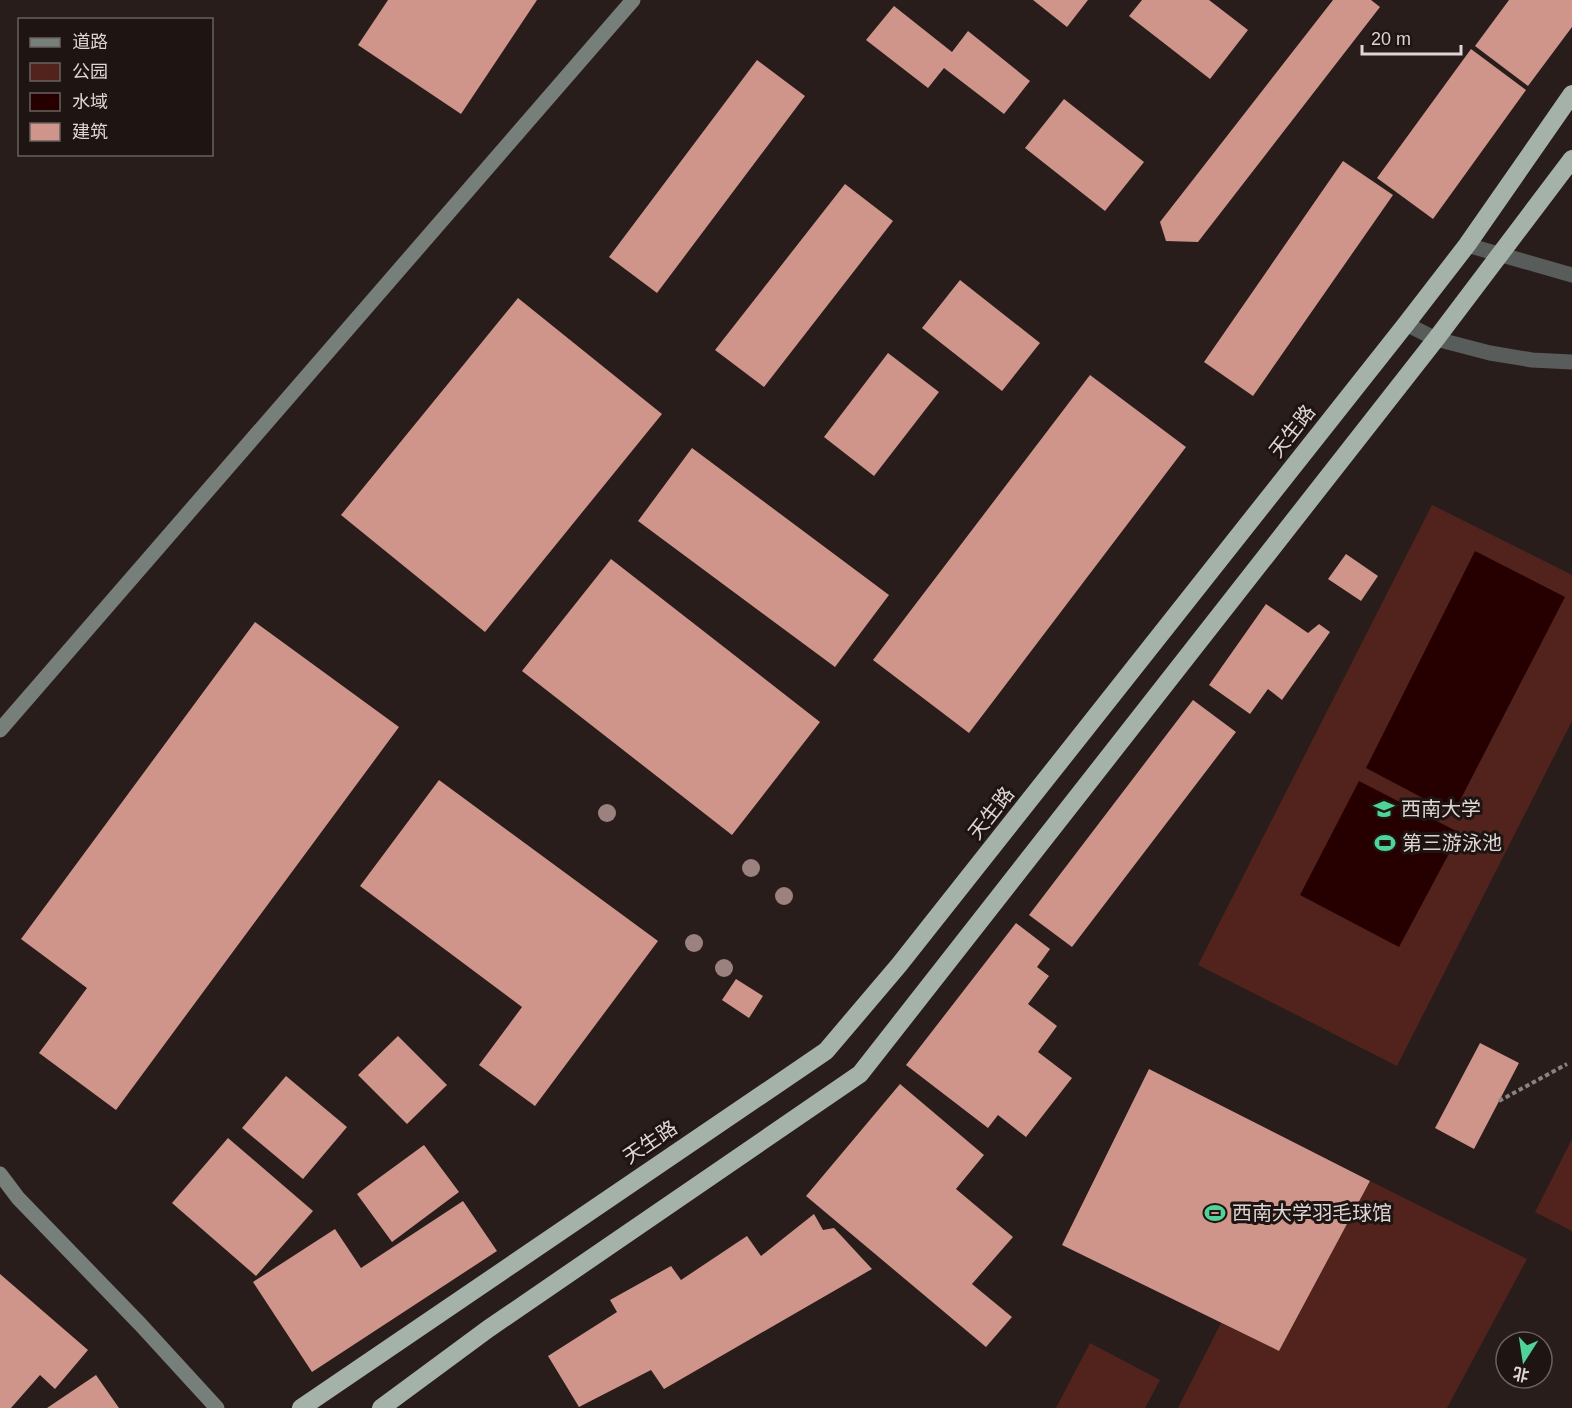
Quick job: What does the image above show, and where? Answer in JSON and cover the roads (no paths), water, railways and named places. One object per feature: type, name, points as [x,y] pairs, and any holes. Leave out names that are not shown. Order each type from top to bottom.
[{"type":"highway","name":"天生路","points":[[301,1408],[826,1051],[899,965],[1406,324],[1467,244],[1572,94]]},
{"type":"highway","points":[[381,1408],[488,1329],[860,1074],[1436,339],[1572,159]]},
{"type":"street","points":[[0,730],[633,0]]},
{"type":"street","points":[[0,1173],[18,1197],[217,1408]]},
{"type":"lane","points":[[1467,244],[1572,275]]},
{"type":"lane","points":[[1406,324],[1436,339],[1490,353],[1532,360],[1572,362]]},
{"type":"water","points":[[1475,551],[1565,597],[1453,814],[1366,768]]},
{"type":"water","points":[[1359,781],[1460,833],[1399,947],[1300,895]]},
{"type":"place","name":"西南大学","points":[[1384,809]]},
{"type":"place","name":"第三游泳池","points":[[1385,843]]},
{"type":"place","name":"西南大学羽毛球馆","points":[[1215,1213]]}]
